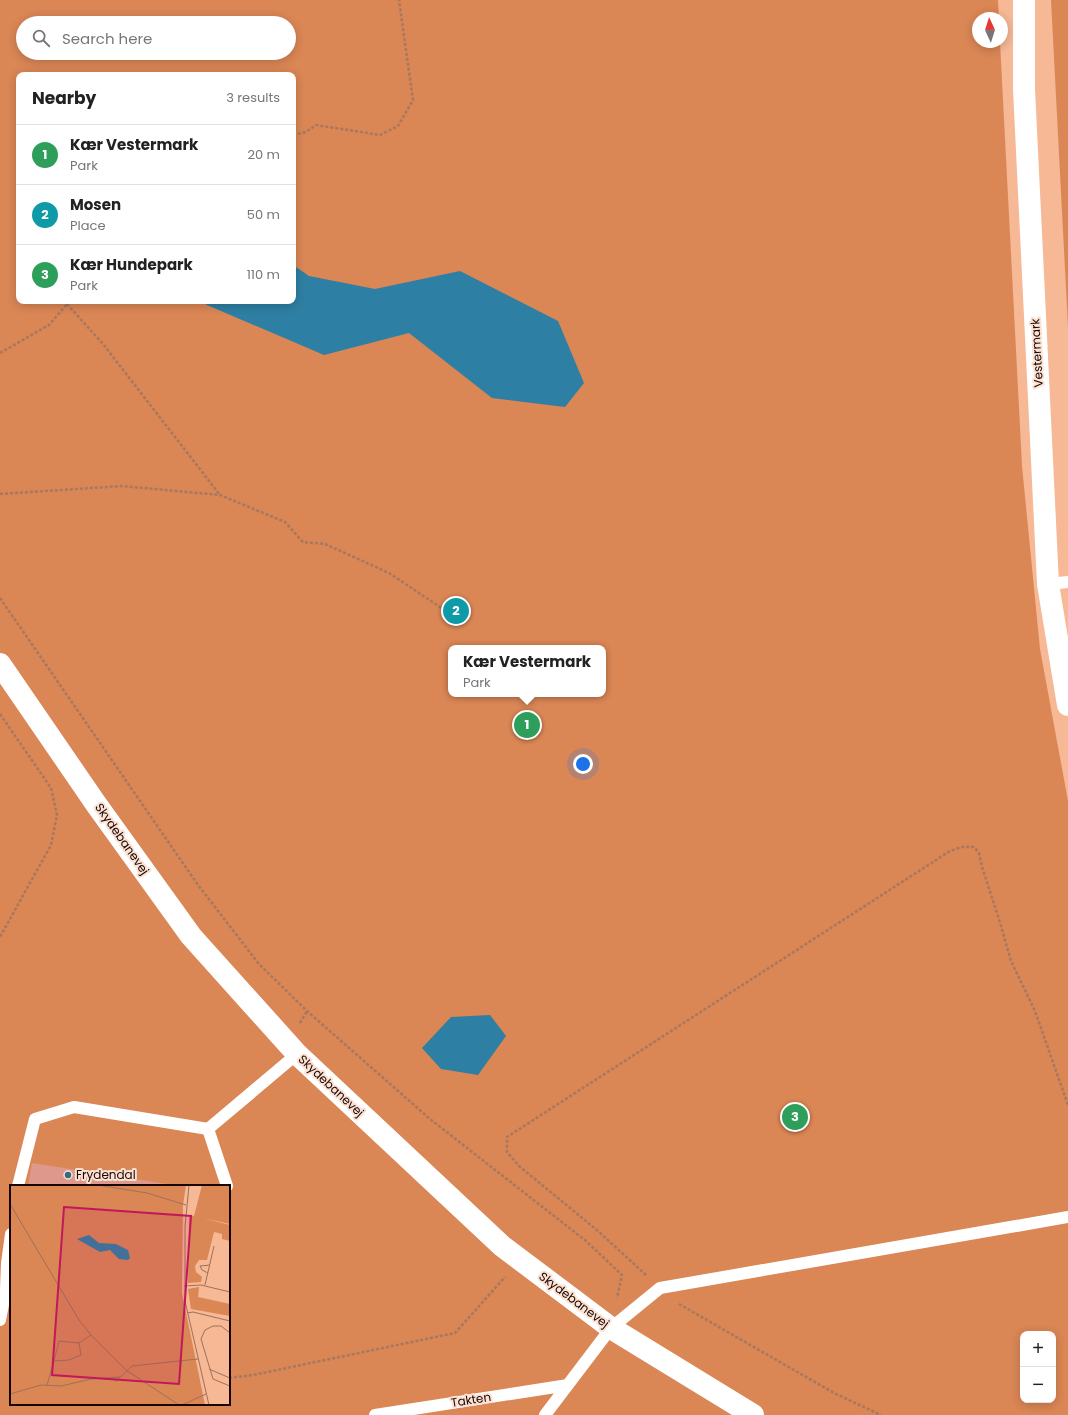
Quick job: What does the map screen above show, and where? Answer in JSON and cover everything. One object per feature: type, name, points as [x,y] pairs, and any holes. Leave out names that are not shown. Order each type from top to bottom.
[{"type":"street","name":"Vestermark","points":[[1024,0],[1024,89],[1058,583],[1068,705]]},
{"type":"street","name":"Skydebanevej","points":[[0,664],[190,936],[297,1054],[496,1240],[520,1260],[611,1328],[754,1415]]},
{"type":"lane","points":[[18,1185],[35,1119],[74,1107],[208,1129],[297,1054]]},
{"type":"lane","points":[[208,1129],[227,1185]]},
{"type":"lane","points":[[546,1415],[611,1328],[660,1288],[1068,1217]]},
{"type":"lane","points":[[0,1320],[9,1289],[7,1263],[10,1241]]},
{"type":"lane","name":"Takten","points":[[374,1415],[568,1385]]},
{"type":"path","points":[[296,134],[306,132],[316,125],[380,135],[398,126],[413,100],[399,0]]},
{"type":"path","points":[[0,353],[49,325],[66,304]]},
{"type":"path","points":[[68,304],[103,344],[220,495]]},
{"type":"path","points":[[0,494],[122,486],[220,495],[285,522],[303,542],[325,544],[388,573],[446,611]]},
{"type":"path","points":[[0,598],[198,885],[259,964],[307,1011],[430,1119],[586,1241],[622,1276],[611,1328]]},
{"type":"path","points":[[0,714],[51,788],[57,815],[51,845],[0,937]]},
{"type":"path","points":[[519,1166],[507,1152],[507,1137],[950,851],[961,847],[974,847],[979,853],[1011,961],[1035,1011],[1068,1105]]},
{"type":"path","points":[[230,1378],[253,1375],[455,1333],[520,1260]]},
{"type":"shaded area","points":[[0,0],[998,0],[999,12],[972,12],[972,48],[1000,48],[1022,466],[1040,649],[1068,801],[1068,1415],[0,1415]]},
{"type":"shaded area","points":[[1051,0],[1068,0],[1068,327]]},
{"type":"water","points":[[296,267],[309,276],[375,289],[460,271],[558,321],[584,383],[565,407],[492,398],[409,333],[324,355],[206,304],[296,304]]},
{"type":"water","points":[[490,1015],[506,1036],[478,1075],[441,1069],[422,1048],[451,1017]]},
{"type":"building","points":[[456,605],[465,614],[463,618],[454,621],[450,617],[452,607]]},
{"type":"building","name":"Frydendal","points":[[32,1163],[174,1185],[28,1185]]},
{"type":"place","name":"Mosen","points":[[456,611]]},
{"type":"place","name":"Kær Vestermark","points":[[527,725]]},
{"type":"place","name":"Kær Hundepark","points":[[795,1117]]},
{"type":"place","name":"Frydendal","points":[[68,1175]]}]
